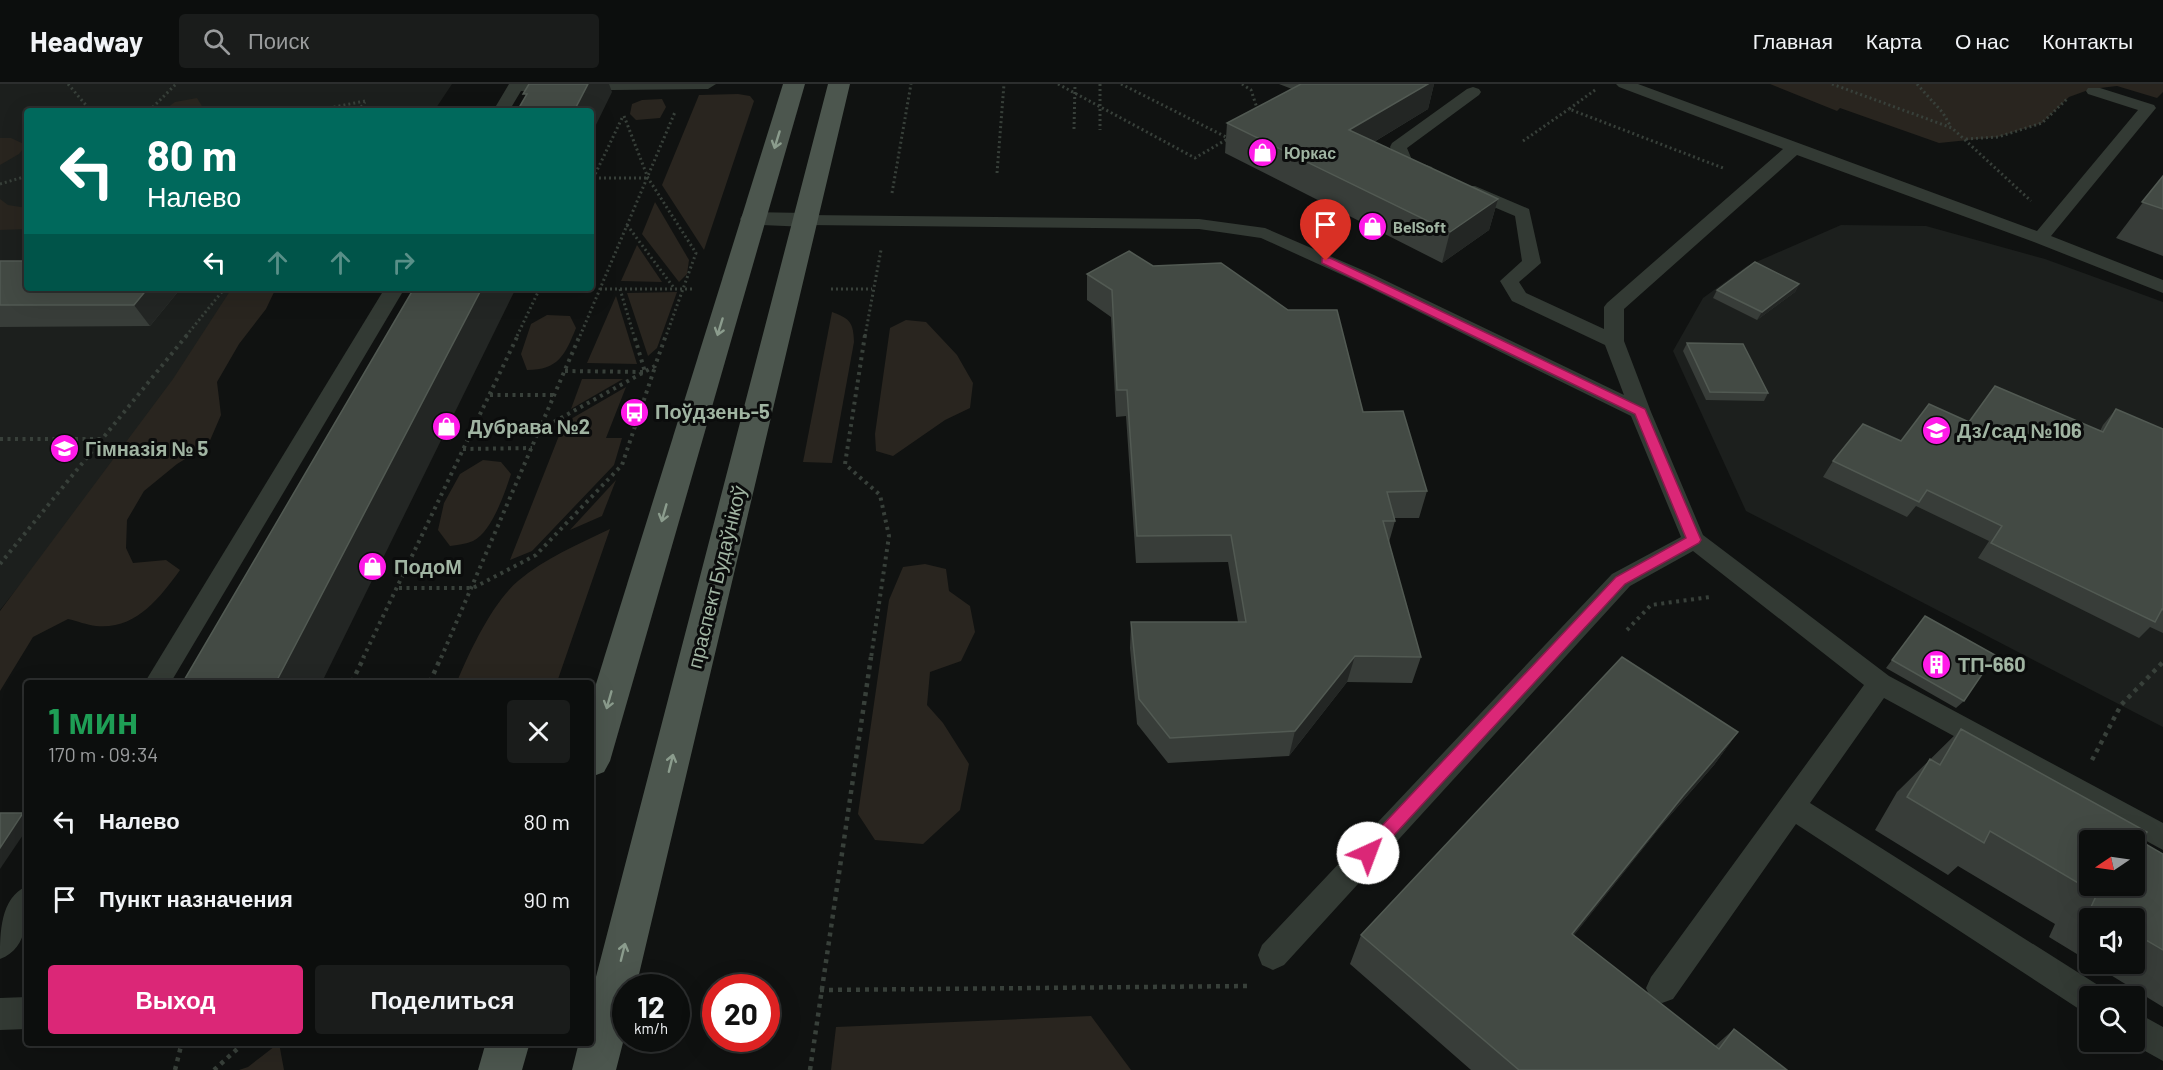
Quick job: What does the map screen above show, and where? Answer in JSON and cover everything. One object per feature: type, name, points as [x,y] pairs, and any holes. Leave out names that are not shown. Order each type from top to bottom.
[{"type":"main road","points":[[594,751],[794,84]]},
{"type":"main road","name":"праспект Будаўнікоў","points":[[594,1070],[603,989],[807,220],[839,84]]},
{"type":"main road","points":[[500,1070],[507,1046]]},
{"type":"street","points":[[752,219],[807,220]]},
{"type":"lane","points":[[503,108],[517,85],[708,84]]},
{"type":"lane","points":[[1624,84],[2040,238],[2163,287]]},
{"type":"lane","points":[[2040,238],[2148,108],[2094,91]]},
{"type":"lane","points":[[1473,92],[1398,147],[1405,163],[1523,213],[1532,263],[1509,281],[1520,297],[1614,341]]},
{"type":"lane","points":[[1795,148],[1614,307],[1614,341],[1640,412],[1694,540],[1880,683],[2163,837]]},
{"type":"lane","points":[[807,220],[1199,224],[1265,233],[1367,279],[1640,412]]},
{"type":"lane","points":[[159,680],[393,291]]},
{"type":"lane","points":[[1273,955],[1621,580],[1694,540]]},
{"type":"lane","points":[[1662,988],[1880,683]]},
{"type":"lane","points":[[1792,806],[2079,991]]},
{"type":"lane","points":[[0,945],[24,905]]},
{"type":"lane","points":[[0,1014],[24,1013]]},
{"type":"lane","points":[[2145,1034],[2163,1045]]},
{"type":"path","points":[[68,84],[88,108]]},
{"type":"path","points":[[152,108],[176,84]]},
{"type":"path","points":[[431,680],[473,588],[687,84]]},
{"type":"path","points":[[810,1070],[889,536],[880,495],[845,464],[872,289],[887,222],[911,84]]},
{"type":"path","points":[[997,172],[1004,84]]},
{"type":"path","points":[[1058,84],[1195,158],[1236,134]]},
{"type":"path","points":[[1074,129],[1075,84]]},
{"type":"path","points":[[1100,84],[1100,130]]},
{"type":"path","points":[[1121,84],[1228,138]]},
{"type":"path","points":[[1242,84],[1251,90],[1261,119]]},
{"type":"path","points":[[1524,141],[1603,84]]},
{"type":"path","points":[[1832,84],[1952,128]]},
{"type":"path","points":[[1917,84],[1943,113],[1952,128],[2053,223]]},
{"type":"path","points":[[1965,140],[1998,137],[2042,123],[2069,97]]},
{"type":"path","points":[[329,108],[365,101],[360,108]]},
{"type":"path","points":[[1569,109],[1757,182]]},
{"type":"path","points":[[398,588],[473,588],[536,555],[622,465],[696,253],[648,178],[624,116],[594,178],[648,178]]},
{"type":"path","points":[[0,184],[24,177]]},
{"type":"path","points":[[627,225],[675,289]]},
{"type":"path","points":[[831,288],[872,289]]},
{"type":"path","points":[[600,289],[704,289]]},
{"type":"path","points":[[620,289],[645,372]]},
{"type":"path","points":[[0,564],[223,291]]},
{"type":"path","points":[[353,680],[539,291]]},
{"type":"path","points":[[540,429],[655,366]]},
{"type":"path","points":[[565,371],[645,372]]},
{"type":"path","points":[[489,395],[555,395]]},
{"type":"path","points":[[0,439],[102,439]]},
{"type":"path","points":[[463,449],[532,448]]},
{"type":"path","points":[[2076,790],[2121,705],[2163,662]]},
{"type":"path","points":[[175,1070],[181,1046]]},
{"type":"path","points":[[214,1070],[241,1046]]},
{"type":"shaded area","name":"Гімназія № 5","points":[[0,84],[452,84],[436,108],[24,108],[24,291],[254,291],[0,610]]},
{"type":"shaded area","points":[[1770,84],[2163,84],[2163,92],[2157,98],[2117,86],[2091,89],[2069,97],[2042,123],[1998,137],[1939,143],[1840,108],[1837,111]]},
{"type":"shaded area","points":[[699,95],[750,96],[754,101],[704,250],[662,185]]},
{"type":"shaded area","points":[[197,98],[203,108],[167,108],[175,102]]},
{"type":"shaded area","points":[[662,99],[666,107],[660,118],[636,120],[630,114],[632,104],[642,100]]},
{"type":"shaded area","points":[[0,138],[11,138],[24,144],[19,154],[0,165]]},
{"type":"shaded area","points":[[0,199],[8,205],[24,208],[24,229],[0,230]]},
{"type":"shaded area","points":[[655,202],[689,260],[687,274],[679,282],[642,234]]},
{"type":"shaded area","name":"Дз/сад №106","points":[[1841,225],[1926,226],[2045,259],[2163,302],[2163,727],[1746,511],[1673,351],[1703,298],[1747,266]]},
{"type":"shaded area","points":[[637,245],[662,282],[621,281]]},
{"type":"shaded area","points":[[230,291],[275,291],[266,309],[239,344],[217,382],[221,415],[208,445],[177,464],[144,491],[127,520],[126,548],[133,563],[166,560],[180,570],[164,592],[134,618],[110,626],[89,625],[68,619],[33,637],[0,691],[0,611],[173,379]]},
{"type":"shaded area","points":[[677,292],[657,348],[648,356],[627,293]]},
{"type":"shaded area","points":[[616,296],[637,364],[587,363]]},
{"type":"shaded area","points":[[832,312],[850,322],[854,342],[832,463],[803,462]]},
{"type":"shaded area","points":[[547,315],[570,316],[576,328],[559,359],[546,367],[527,370],[521,354],[531,324]]},
{"type":"shaded area","points":[[906,320],[926,322],[957,355],[973,383],[970,408],[945,420],[893,456],[876,451],[875,434],[890,328]]},
{"type":"shaded area","points":[[582,379],[623,379],[571,409]]},
{"type":"shaded area","points":[[626,387],[606,438],[622,438],[614,465],[532,551],[510,560],[564,423]]},
{"type":"shaded area","points":[[483,460],[501,462],[511,474],[505,491],[492,521],[480,536],[470,542],[450,546],[438,530],[444,503],[460,474]]},
{"type":"shaded area","points":[[616,480],[602,516],[570,530]]},
{"type":"shaded area","points":[[610,529],[558,680],[458,680],[483,628],[509,590],[528,573],[574,546]]},
{"type":"shaded area","points":[[925,564],[946,569],[949,591],[970,606],[975,632],[961,661],[930,672],[927,705],[943,723],[969,764],[960,810],[923,844],[875,840],[858,814],[889,600],[903,567]]},
{"type":"shaded area","points":[[1091,1016],[1131,1070],[831,1070],[836,1027]]},
{"type":"shaded area","points":[[275,1046],[280,1046],[284,1070],[239,1070],[248,1067]]},
{"type":"building","points":[[529,84],[588,84],[576,108],[519,108],[527,94],[523,94]]},
{"type":"building","points":[[1301,84],[1428,84],[1349,130],[1498,199],[1450,232],[1227,123]]},
{"type":"building","points":[[2163,176],[2163,209],[2142,202]]},
{"type":"building","points":[[1129,251],[1153,266],[1221,263],[1288,310],[1337,310],[1363,412],[1403,411],[1427,491],[1387,492],[1395,521],[1383,521],[1421,657],[1355,656],[1295,731],[1170,738],[1139,699],[1131,622],[1246,622],[1231,535],[1137,536],[1127,390],[1117,390],[1112,290],[1087,274]]},
{"type":"building","points":[[0,261],[24,261],[24,291],[146,291],[134,305],[0,305]]},
{"type":"building","points":[[1755,262],[1799,284],[1762,312],[1717,290]]},
{"type":"building","points":[[412,291],[480,291],[277,680],[184,680]]},
{"type":"building","points":[[1687,343],[1743,344],[1768,393],[1710,392]]},
{"type":"building","points":[[1995,386],[2103,432],[2116,409],[2163,429],[2163,610],[2155,622],[1991,543],[2002,526],[1927,490],[1919,502],[1833,461],[1863,424],[1901,441],[1929,404],[1969,422]]},
{"type":"building","name":"ТП-660","points":[[1925,616],[1995,655],[1964,701],[1892,660]]},
{"type":"building","points":[[1622,657],[1738,732],[1683,796],[1572,934],[1719,1049],[1734,1029],[1787,1070],[1519,1070],[1361,935]]},
{"type":"building","points":[[1961,729],[2143,830],[2079,830],[2079,883],[1990,831],[1984,843],[1907,797],[1930,759],[1940,765]]},
{"type":"building","points":[[0,813],[23,813],[0,848]]},
{"type":"building","points":[[2145,844],[2163,854],[2163,950],[2145,939],[2145,908],[2091,907],[2096,896],[2145,896]]},
{"type":"place","name":"Юркас","points":[[1263,153]]},
{"type":"place","name":"BelSoft","points":[[1372,227]]},
{"type":"place","name":"Поўдзень-5","points":[[634,412]]},
{"type":"place","name":"Дубрава №2","points":[[447,427]]},
{"type":"place","name":"Дз/сад №106","points":[[1936,431]]},
{"type":"place","name":"Гімназія № 5","points":[[64,449]]},
{"type":"place","name":"ПодоМ","points":[[373,567]]},
{"type":"place","name":"ТП-660","points":[[1937,665]]},
{"type":"route","points":[[1326,261],[1640,412],[1694,540],[1621,580],[1368,853]]}]
